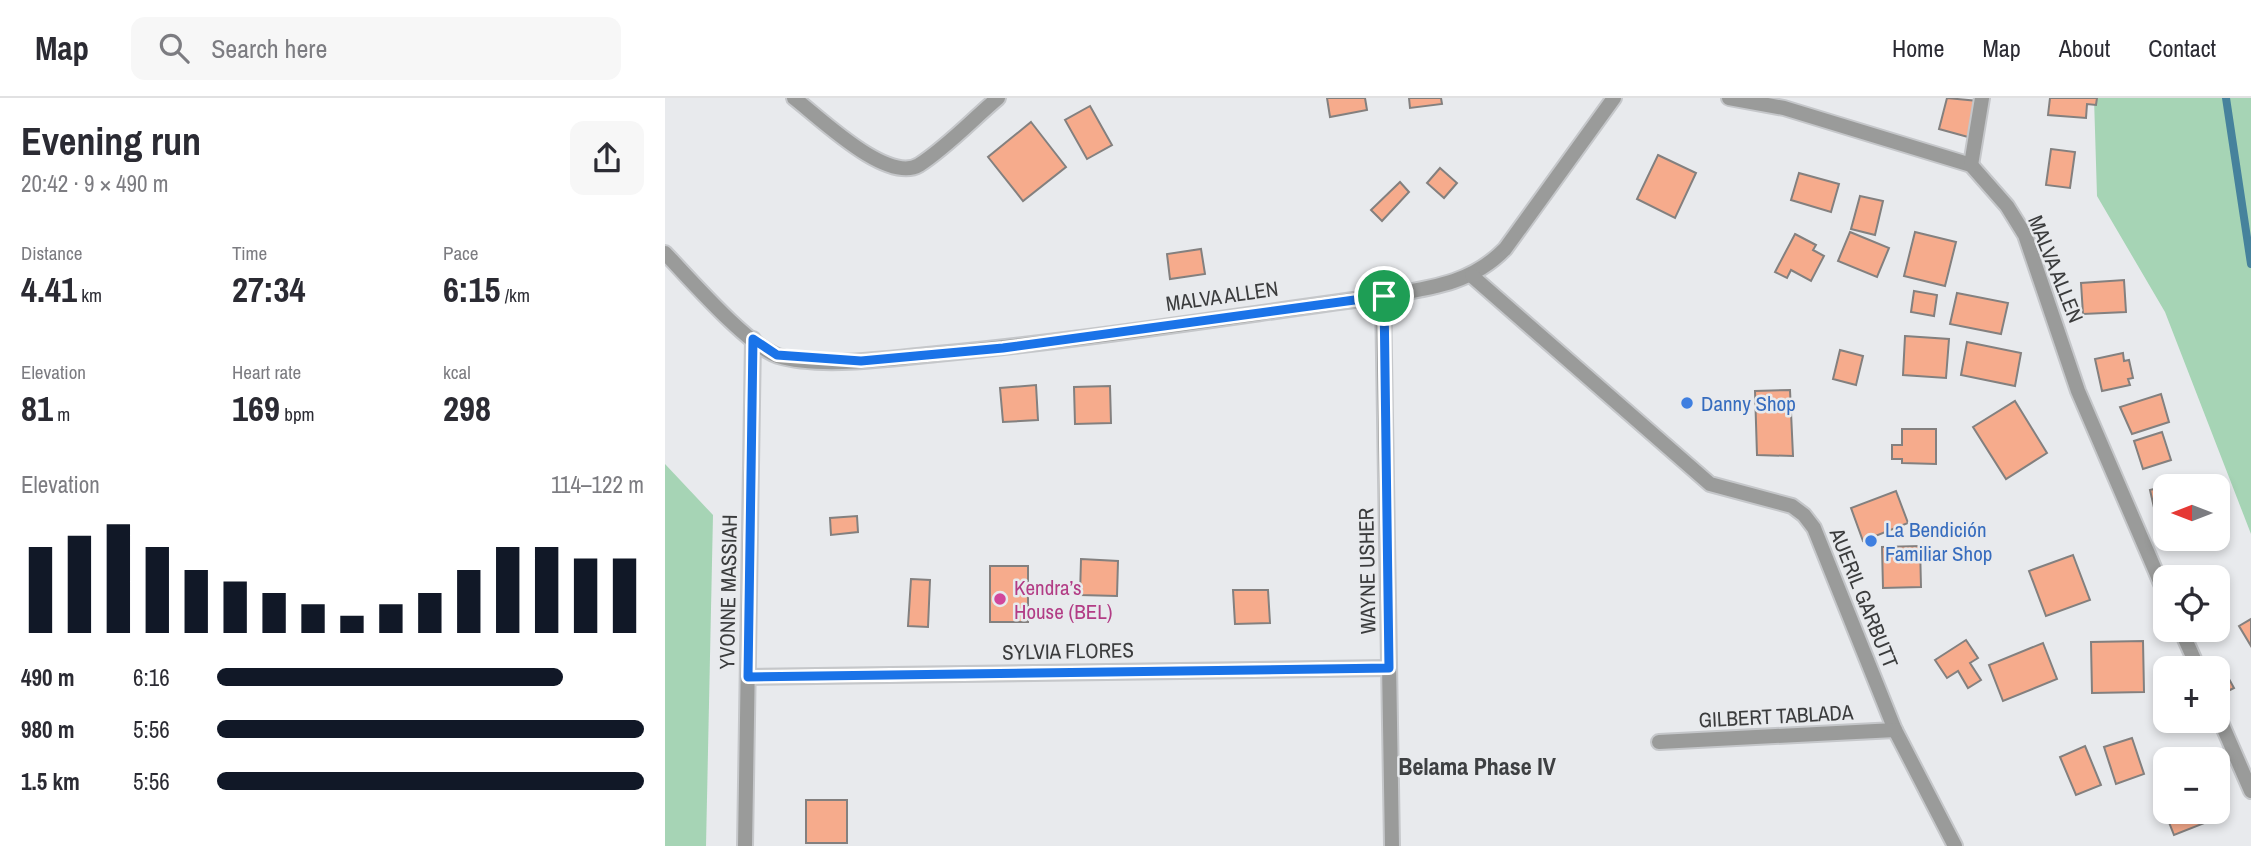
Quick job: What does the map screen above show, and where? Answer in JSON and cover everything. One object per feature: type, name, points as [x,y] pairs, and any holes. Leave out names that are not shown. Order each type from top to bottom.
[{"type":"street","points":[[795,98],[870,157],[890,167],[916,166],[999,98]]},
{"type":"street","name":"MALVA ALLEN","points":[[665,253],[753,339],[777,355],[861,361],[1003,348],[1384,296],[1443,286],[1472,276],[1504,249],[1615,98]]},
{"type":"street","points":[[1735,99],[1784,108],[1971,165],[1982,98]]},
{"type":"street","name":"MALVA ALLEN","points":[[1971,165],[2007,206],[2025,235],[2078,391],[2153,565]]},
{"type":"street","name":"AUERIL GARBUTT","points":[[1472,276],[1710,484],[1792,506],[1804,514],[1814,528],[1895,730],[1955,846]]},
{"type":"street","name":"WAYNE USHER","points":[[1384,296],[1392,846]]},
{"type":"street","name":"YVONNE MASSIAH","points":[[745,846],[753,339]]},
{"type":"street","name":"SYLVIA FLORES","points":[[748,677],[1389,668]]},
{"type":"street","name":"GILBERT TABLADA","points":[[1659,742],[1895,730]]},
{"type":"street","points":[[2226,733],[2251,791]]},
{"type":"green space","points":[[2094,98],[2251,98],[2251,534],[2165,312],[2097,196]]},
{"type":"green space","points":[[665,464],[713,515],[706,846],[665,846]]},
{"type":"building","points":[[1327,98],[1365,98],[1367,110],[1330,117]]},
{"type":"building","points":[[1409,98],[1441,98],[1442,104],[1410,108]]},
{"type":"building","points":[[1947,98],[1978,101],[1968,137],[1939,129]]},
{"type":"building","points":[[2050,98],[2097,98],[2096,105],[2087,104],[2086,118],[2048,115]]},
{"type":"building","points":[[1090,106],[1112,145],[1087,159],[1065,120]]},
{"type":"building","points":[[1031,122],[1066,167],[1023,201],[988,157]]},
{"type":"building","points":[[2051,149],[2075,152],[2070,188],[2046,185]]},
{"type":"building","points":[[1658,155],[1696,173],[1675,218],[1637,199]]},
{"type":"building","points":[[1440,168],[1457,183],[1444,198],[1427,183]]},
{"type":"building","points":[[1799,173],[1839,184],[1831,212],[1791,200]]},
{"type":"building","points":[[1400,182],[1409,192],[1382,221],[1371,210]]},
{"type":"building","points":[[1860,196],[1883,201],[1875,235],[1851,229]]},
{"type":"building","points":[[1850,232],[1889,248],[1877,277],[1838,261]]},
{"type":"building","points":[[1915,232],[1956,242],[1945,286],[1904,276]]},
{"type":"building","points":[[1795,234],[1816,245],[1813,250],[1824,256],[1811,281],[1791,270],[1787,278],[1775,272]]},
{"type":"building","points":[[1201,249],[1205,274],[1170,279],[1167,254]]},
{"type":"building","points":[[2124,280],[2126,312],[2083,314],[2081,283]]},
{"type":"building","points":[[1914,291],[1937,295],[1934,316],[1911,312]]},
{"type":"building","points":[[1957,293],[2008,303],[2001,334],[1950,324]]},
{"type":"building","points":[[1905,336],[1949,339],[1946,378],[1903,375]]},
{"type":"building","points":[[1967,342],[2021,353],[2015,386],[1961,375]]},
{"type":"building","points":[[1840,350],[1863,356],[1856,385],[1833,379]]},
{"type":"building","points":[[2123,353],[2124,361],[2129,360],[2133,378],[2128,379],[2130,385],[2102,391],[2095,359]]},
{"type":"building","points":[[1036,385],[1038,420],[1003,422],[1000,388]]},
{"type":"building","points":[[1110,386],[1111,423],[1075,424],[1074,387]]},
{"type":"building","points":[[1790,390],[1793,456],[1757,455],[1755,391]]},
{"type":"building","points":[[2161,394],[2169,422],[2132,434],[2120,407]]},
{"type":"building","points":[[2015,401],[2047,453],[2006,479],[1973,427]]},
{"type":"building","points":[[1902,429],[1936,429],[1936,464],[1902,463],[1902,459],[1892,459],[1892,445],[1902,445]]},
{"type":"building","points":[[2162,432],[2171,460],[2143,469],[2134,441]]},
{"type":"building","points":[[1896,491],[1908,523],[1863,541],[1851,508]]},
{"type":"building","points":[[857,516],[858,532],[831,535],[830,518]]},
{"type":"building","points":[[1920,546],[1921,587],[1883,588],[1882,547]]},
{"type":"building","points":[[2073,555],[2090,600],[2046,616],[2029,571]]},
{"type":"building","points":[[1081,559],[1118,561],[1117,596],[1080,595]]},
{"type":"building","points":[[990,566],[1028,566],[1028,622],[990,622]]},
{"type":"building","points":[[911,579],[930,580],[928,627],[908,626]]},
{"type":"building","points":[[1233,590],[1268,590],[1270,623],[1235,624]]},
{"type":"building","points":[[2251,619],[2251,646],[2239,626]]},
{"type":"building","points":[[1966,640],[1978,658],[1970,663],[1981,680],[1968,688],[1958,671],[1947,678],[1935,660]]},
{"type":"building","points":[[2143,641],[2144,692],[2092,693],[2091,642]]},
{"type":"building","points":[[2043,643],[2057,679],[2003,701],[1989,665]]},
{"type":"building","points":[[2132,738],[2144,774],[2116,784],[2104,747]]},
{"type":"building","points":[[2085,746],[2101,785],[2076,795],[2060,757]]},
{"type":"building","points":[[806,800],[847,800],[847,843],[806,843]]},
{"type":"building","points":[[2170,824],[2202,824],[2174,835]]},
{"type":"waterway","points":[[2226,98],[2251,264]]},
{"type":"place","name":"Danny Shop","points":[[1687,403]]},
{"type":"place","name":"La Bendición Familiar Shop","points":[[1871,541]]},
{"type":"place","name":"Kendra’s House (BEL)","points":[[1000,599]]},
{"type":"district","name":"Belama Phase IV","points":[[1477,766]]},
{"type":"route","points":[[1384,296],[1389,668],[748,677],[753,339],[777,355],[861,361],[1003,348],[1384,296]]}]
